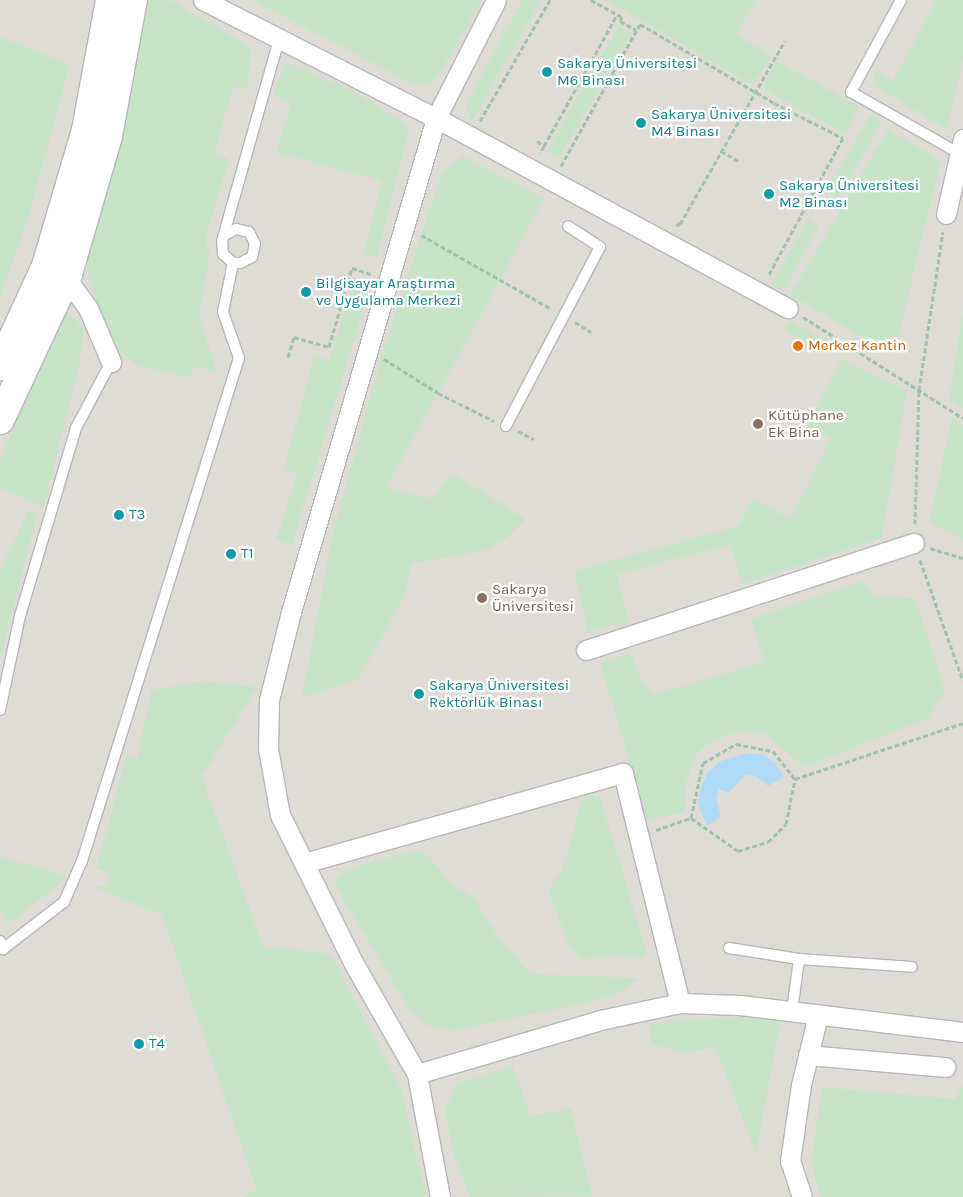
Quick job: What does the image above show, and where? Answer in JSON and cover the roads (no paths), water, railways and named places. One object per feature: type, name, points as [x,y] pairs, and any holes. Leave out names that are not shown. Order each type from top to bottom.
[{"type":"street","points":[[0,366],[56,272],[86,130],[110,0]]},
{"type":"street","points":[[0,420],[108,136],[133,0]]},
{"type":"street","points":[[203,0],[436,118],[660,235],[788,308]]},
{"type":"street","points":[[440,1197],[417,1074],[354,964],[280,815],[268,748],[269,700],[291,612],[436,118],[496,0]]},
{"type":"street","points":[[946,214],[961,147]]},
{"type":"street","points":[[56,272],[88,308],[111,362]]},
{"type":"street","points":[[586,650],[914,543]]},
{"type":"street","points":[[304,863],[623,773],[680,1003]]},
{"type":"street","points":[[417,1074],[600,1020],[680,1003],[792,1012],[963,1032]]},
{"type":"street","points":[[802,1197],[790,1161],[808,1054],[818,1015]]},
{"type":"street","points":[[808,1054],[945,1067]]},
{"type":"lane","points":[[901,0],[851,92],[961,147]]},
{"type":"lane","points":[[225,235],[230,230],[243,229],[249,232],[256,244],[252,257],[246,261],[233,262],[223,254],[221,248],[279,40]]},
{"type":"lane","points":[[506,426],[600,247],[568,226]]},
{"type":"lane","points":[[0,941],[3,950],[64,902],[82,861],[239,358],[222,312],[233,262]]},
{"type":"lane","points":[[0,710],[20,616],[76,428],[111,362]]},
{"type":"lane","points":[[729,948],[799,959],[912,966]]},
{"type":"lane","points":[[792,1012],[799,959]]},
{"type":"water","points":[[748,753],[764,755],[775,763],[784,777],[768,786],[756,776],[745,775],[729,793],[719,789],[716,798],[721,816],[707,826],[698,805],[701,786],[709,771],[721,761]]},
{"type":"place","name":"Sakarya Üniversitesi M6 Binası","points":[[547,72]]},
{"type":"place","name":"Sakarya Üniversitesi M4 Binası","points":[[641,123]]},
{"type":"place","name":"Sakarya Üniversitesi M2 Binası","points":[[769,194]]},
{"type":"place","name":"Bilgisayar Araştırma ve Uygulama Merkezi","points":[[306,292]]},
{"type":"place","name":"Merkez Kantin","points":[[798,346]]},
{"type":"place","name":"Kütüphane Ek Bina","points":[[758,424]]},
{"type":"place","name":"T3","points":[[119,515]]},
{"type":"place","name":"T1","points":[[231,554]]},
{"type":"place","name":"Sakarya Üniversitesi","points":[[482,598]]},
{"type":"place","name":"Sakarya Üniversitesi Rektörlük Binası","points":[[419,694]]},
{"type":"place","name":"T4","points":[[139,1044]]}]
